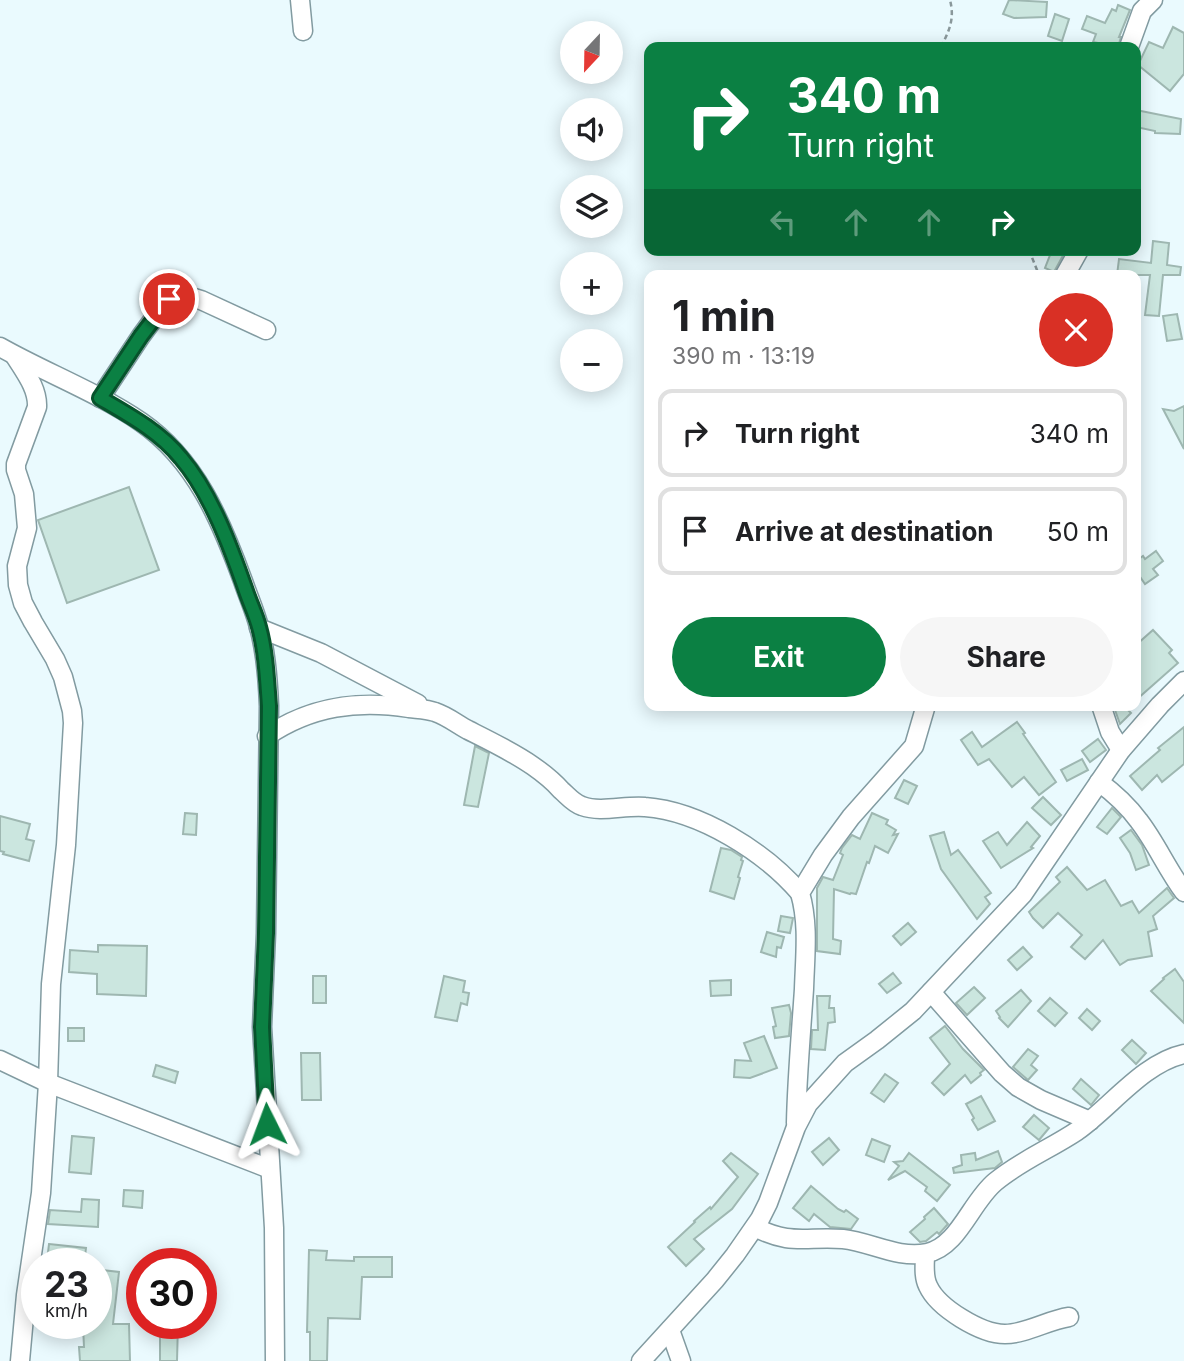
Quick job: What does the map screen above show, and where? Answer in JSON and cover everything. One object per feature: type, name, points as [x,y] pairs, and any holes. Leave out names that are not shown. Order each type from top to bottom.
[{"type":"street","points":[[300,0],[303,31]]},
{"type":"street","points":[[1131,42],[1145,4]]},
{"type":"street","points":[[100,398],[169,299],[188,296],[201,300],[265,330]]},
{"type":"street","points":[[7,351],[141,422],[181,457],[204,493],[226,540],[260,628],[268,682],[266,933],[262,1027],[274,1228],[275,1361]]},
{"type":"street","points":[[7,351],[36,392],[37,400],[37,407],[16,464],[24,494],[27,528],[17,566],[18,585],[23,603],[63,677],[72,711],[66,845],[51,984],[41,1193],[26,1295],[20,1361]]},
{"type":"street","points":[[260,628],[321,653],[493,742],[531,765],[579,805],[587,808],[641,806],[687,815],[753,851],[785,875],[800,893],[805,915],[806,953],[796,1127]]},
{"type":"street","points":[[641,1361],[715,1280],[755,1227],[768,1203],[796,1127],[808,1104],[845,1063],[914,1010],[1023,894],[1121,750],[1184,681]]},
{"type":"street","points":[[267,736],[303,716],[341,706],[399,706],[434,712]]},
{"type":"street","points":[[800,893],[851,817],[914,746],[924,711]]},
{"type":"street","points":[[1103,711],[1110,732],[1121,750]]},
{"type":"street","points":[[1099,782],[1134,814],[1184,892]]},
{"type":"street","points":[[930,992],[987,1057],[1018,1087],[1090,1121]]},
{"type":"street","points":[[755,1227],[792,1240],[846,1239],[902,1254],[935,1251],[949,1242],[978,1200],[995,1182],[1075,1132],[1147,1071],[1166,1059],[1184,1054]]},
{"type":"street","points":[[0,1060],[48,1083],[270,1169]]},
{"type":"street","points":[[925,1254],[924,1272],[932,1294],[954,1314],[977,1326],[995,1333],[1008,1334],[1069,1317]]},
{"type":"street","points":[[670,1330],[681,1361]]},
{"type":"path","points":[[943,42],[951,24],[953,10],[950,0]]},
{"type":"building","points":[[1009,0],[1047,2],[1046,17],[1014,18],[1003,14]]},
{"type":"building","points":[[1118,5],[1130,10],[1120,42],[1093,42],[1096,34],[1082,29],[1087,16],[1105,23],[1112,9],[1116,11]]},
{"type":"building","points":[[1055,14],[1069,19],[1062,41],[1048,36]]},
{"type":"building","points":[[1173,27],[1184,33],[1184,74],[1170,91],[1141,67],[1141,59],[1149,42],[1163,48]]},
{"type":"building","points":[[1141,111],[1181,119],[1180,134],[1141,128]]},
{"type":"building","points":[[1153,241],[1169,243],[1167,265],[1181,267],[1180,275],[1163,275],[1159,316],[1145,315],[1150,275],[1141,275],[1141,270],[1118,270],[1119,259],[1151,263]]},
{"type":"building","points":[[1050,256],[1063,256],[1055,270],[1045,268]]},
{"type":"building","points":[[1177,314],[1182,339],[1167,341],[1163,316]]},
{"type":"building","points":[[1184,406],[1184,449],[1163,409],[1174,411]]},
{"type":"building","points":[[129,487],[159,570],[67,603],[38,520]]},
{"type":"building","points":[[1156,551],[1163,561],[1153,569],[1158,575],[1145,584],[1141,578],[1141,557],[1145,559]]},
{"type":"building","points":[[1153,630],[1172,650],[1169,653],[1178,663],[1141,696],[1141,641]]},
{"type":"building","points":[[1115,711],[1129,711],[1131,713],[1120,724]]},
{"type":"building","points":[[1017,722],[1056,782],[1039,795],[1024,777],[1012,787],[989,759],[978,765],[961,740],[972,732],[982,747]]},
{"type":"building","points":[[1184,727],[1184,764],[1162,782],[1157,775],[1142,790],[1130,776]]},
{"type":"building","points":[[1098,739],[1106,750],[1090,762],[1082,751]]},
{"type":"building","points":[[475,746],[489,753],[478,807],[464,805]]},
{"type":"building","points":[[1082,759],[1088,770],[1067,781],[1061,770]]},
{"type":"building","points":[[904,780],[917,786],[908,804],[895,798]]},
{"type":"building","points":[[1043,797],[1061,815],[1051,825],[1032,808]]},
{"type":"building","points":[[1112,808],[1121,817],[1107,834],[1097,827]]},
{"type":"building","points":[[185,813],[197,814],[196,835],[183,834]]},
{"type":"building","points":[[872,813],[888,820],[886,824],[896,830],[893,835],[898,834],[888,853],[875,846],[856,894],[834,889],[833,939],[841,941],[840,954],[817,951],[817,888],[823,877],[833,880],[843,855],[840,853],[842,848],[852,835],[860,839]]},
{"type":"building","points":[[0,816],[30,824],[26,839],[34,841],[29,861],[0,851]]},
{"type":"building","points":[[1027,822],[1040,836],[1031,847],[1033,848],[1001,868],[983,841],[998,832],[1007,845]]},
{"type":"building","points":[[1131,830],[1142,845],[1149,865],[1136,870],[1130,853],[1120,838]]},
{"type":"building","points":[[944,832],[951,855],[958,850],[991,893],[985,897],[990,904],[977,919],[941,869],[930,836]]},
{"type":"building","points":[[721,848],[731,850],[742,857],[734,899],[710,891]]},
{"type":"building","points":[[1067,867],[1087,890],[1105,880],[1121,906],[1132,901],[1139,913],[1167,888],[1174,898],[1153,916],[1157,929],[1148,932],[1152,956],[1128,960],[1120,965],[1103,940],[1085,959],[1071,947],[1082,935],[1058,913],[1043,928],[1033,918],[1029,912],[1060,882],[1056,877]]},
{"type":"building","points":[[781,916],[793,918],[790,933],[778,931]]},
{"type":"building","points":[[908,923],[916,932],[901,945],[893,936]]},
{"type":"building","points":[[767,932],[784,937],[781,948],[777,947],[776,957],[761,952]]},
{"type":"building","points":[[98,945],[147,946],[146,996],[97,994],[97,974],[69,972],[70,950],[98,952]]},
{"type":"building","points":[[1023,947],[1032,957],[1017,970],[1008,960]]},
{"type":"building","points":[[1175,969],[1184,982],[1184,1023],[1151,991]]},
{"type":"building","points":[[893,973],[901,983],[887,993],[879,984]]},
{"type":"building","points":[[313,976],[326,976],[326,1003],[313,1003]]},
{"type":"building","points":[[444,976],[465,981],[463,992],[469,993],[467,1005],[461,1003],[457,1021],[435,1017]]},
{"type":"building","points":[[731,980],[731,995],[711,996],[710,981]]},
{"type":"building","points":[[974,987],[985,998],[967,1015],[956,1003]]},
{"type":"building","points":[[1021,990],[1031,1001],[1008,1027],[996,1011]]},
{"type":"building","points":[[817,996],[830,996],[829,1008],[834,1008],[835,1022],[828,1023],[825,1050],[811,1049],[812,1030],[818,1030]]},
{"type":"building","points":[[1050,998],[1067,1013],[1055,1026],[1038,1011]]},
{"type":"building","points":[[789,1005],[789,1036],[775,1038],[773,1027],[776,1026],[772,1008]]},
{"type":"building","points":[[1087,1009],[1100,1021],[1092,1030],[1079,1018]]},
{"type":"building","points":[[945,1026],[984,1070],[971,1083],[965,1075],[944,1095],[932,1083],[950,1064],[930,1038]]},
{"type":"building","points":[[68,1028],[84,1028],[84,1041],[68,1041]]},
{"type":"building","points":[[764,1036],[777,1068],[750,1078],[734,1077],[735,1060],[751,1061],[744,1043]]},
{"type":"building","points":[[1132,1040],[1146,1053],[1136,1064],[1122,1050]]},
{"type":"building","points":[[1028,1049],[1038,1056],[1031,1065],[1037,1070],[1028,1080],[1013,1067]]},
{"type":"building","points":[[301,1053],[320,1053],[321,1100],[302,1100]]},
{"type":"building","points":[[156,1065],[178,1072],[175,1083],[153,1076]]},
{"type":"building","points":[[885,1074],[898,1083],[884,1102],[871,1093]]},
{"type":"building","points":[[1081,1079],[1099,1095],[1091,1105],[1073,1089]]},
{"type":"building","points":[[981,1096],[995,1121],[978,1130],[966,1104]]},
{"type":"building","points":[[1034,1115],[1049,1128],[1039,1140],[1023,1127]]},
{"type":"building","points":[[72,1136],[94,1138],[91,1174],[69,1172]]},
{"type":"building","points":[[829,1138],[839,1150],[823,1165],[812,1152]]},
{"type":"building","points":[[872,1139],[890,1146],[884,1162],[866,1155]]},
{"type":"building","points":[[998,1151],[1002,1162],[995,1168],[954,1173],[953,1168],[962,1165],[961,1155],[975,1153],[976,1160]]},
{"type":"building","points":[[731,1153],[758,1174],[732,1209],[694,1239],[704,1249],[686,1266],[668,1247],[694,1221],[710,1207],[711,1209],[738,1177],[723,1161]]},
{"type":"building","points":[[909,1153],[950,1185],[937,1201],[925,1191],[927,1187],[905,1171],[888,1180],[899,1166],[894,1162],[903,1161]]},
{"type":"building","points":[[811,1186],[838,1209],[844,1212],[846,1210],[858,1219],[851,1229],[830,1227],[814,1214],[809,1221],[793,1208]]},
{"type":"building","points":[[124,1190],[143,1191],[142,1208],[123,1206]]},
{"type":"building","points":[[82,1199],[99,1200],[98,1227],[48,1224],[50,1210],[81,1212]]},
{"type":"building","points":[[934,1208],[948,1224],[939,1234],[937,1232],[926,1241],[920,1242],[910,1232]]},
{"type":"building","points":[[49,1244],[86,1248],[49,1248]]},
{"type":"building","points":[[309,1250],[327,1251],[326,1260],[354,1261],[354,1257],[392,1257],[392,1277],[362,1277],[360,1319],[328,1318],[327,1361],[310,1361],[310,1332],[307,1332]]},
{"type":"building","points":[[112,1271],[119,1272],[113,1324],[126,1324],[130,1361],[80,1361],[79,1347],[84,1347],[84,1339],[112,1339]]},
{"type":"building","points":[[160,1339],[178,1339],[177,1361],[160,1361]]},
{"type":"route","points":[[169,299],[100,398],[141,422],[163,439],[193,473],[221,528],[260,628],[269,706],[262,1027],[267,1124]]}]
